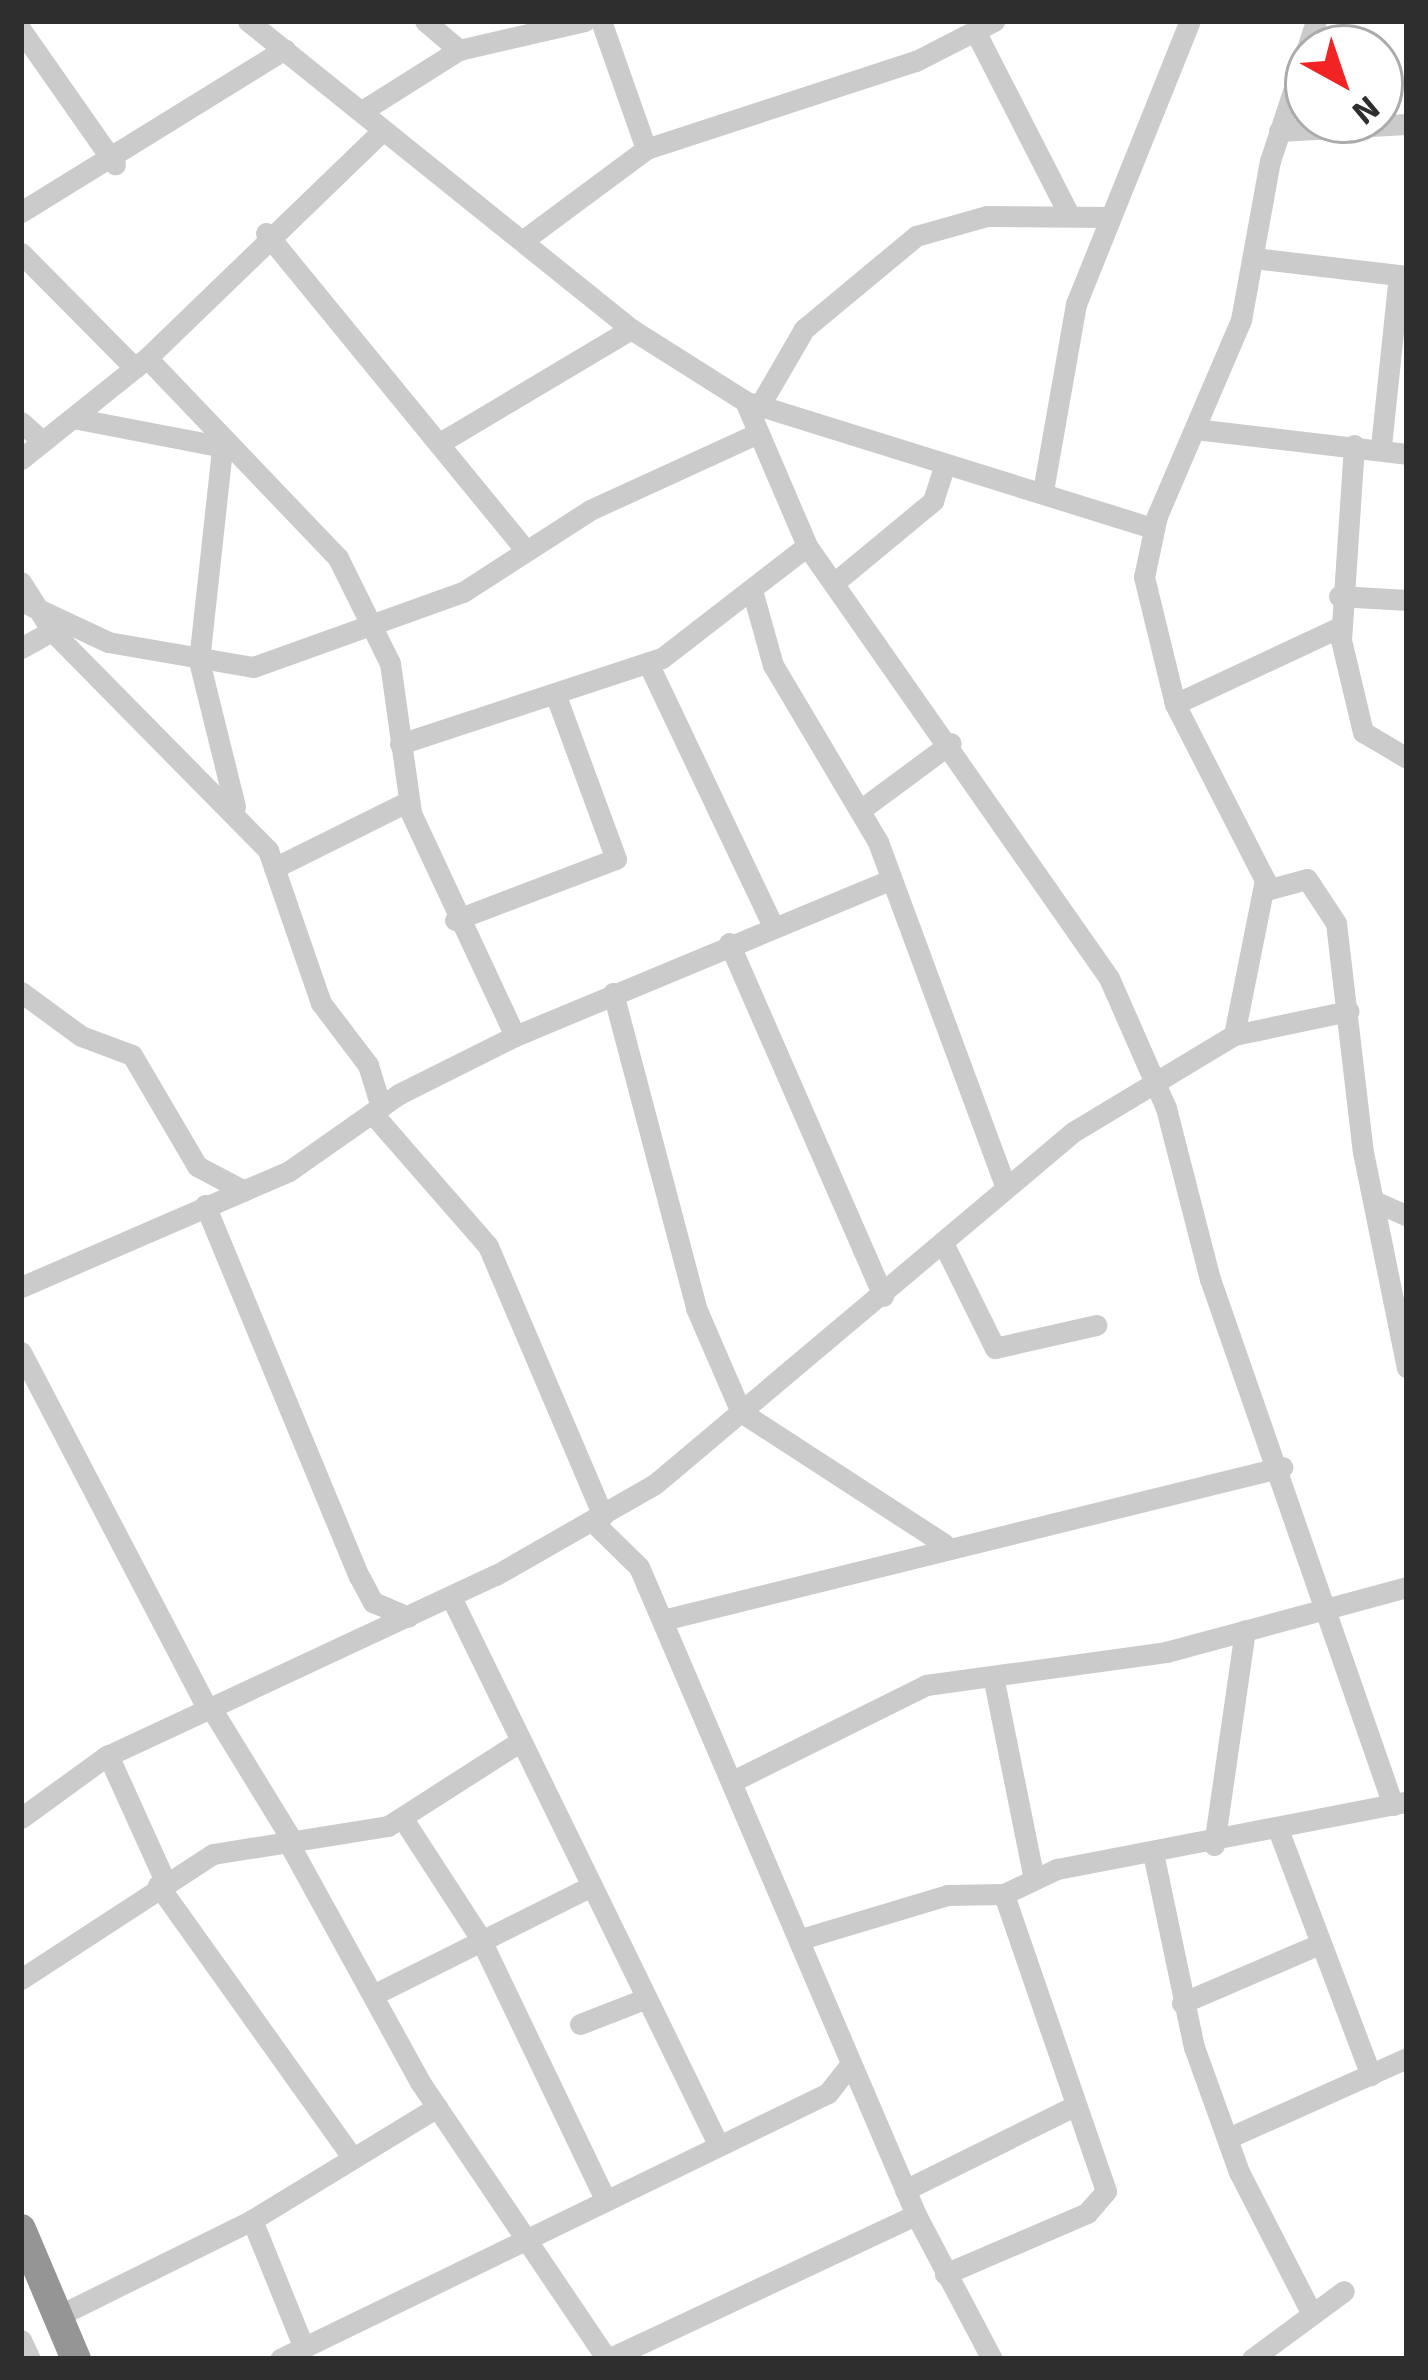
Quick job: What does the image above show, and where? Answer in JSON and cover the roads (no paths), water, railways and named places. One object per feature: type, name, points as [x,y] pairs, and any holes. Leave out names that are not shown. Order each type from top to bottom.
[{"type":"highway","points":[[21,2229],[76,2359]]},
{"type":"street","points":[[248,21],[362,111],[381,132],[525,239],[631,329],[753,403],[1153,528]]},
{"type":"street","points":[[424,21],[459,50]]},
{"type":"street","points":[[362,111],[459,50],[585,21]]},
{"type":"street","points":[[601,21],[646,149]]},
{"type":"street","points":[[1043,491],[1055,376],[1110,217],[1190,21]]},
{"type":"street","points":[[1234,1035],[1266,890],[1175,704],[1144,577],[1153,528],[1195,429],[1254,258],[1279,131],[1316,21]]},
{"type":"street","points":[[525,239],[646,149],[985,26],[1068,213]]},
{"type":"street","points":[[21,30],[115,164]]},
{"type":"street","points":[[21,212],[115,164],[285,49]]},
{"type":"street","points":[[1279,131],[1407,124]]},
{"type":"street","points":[[21,459],[141,363],[266,233],[381,132]]},
{"type":"street","points":[[801,1939],[948,1895],[1004,1894],[1034,1879],[1400,1804],[1323,1604],[1282,1467],[1210,1279],[1154,1078],[1109,978],[951,743],[807,546],[758,433],[753,403],[804,329],[894,249],[963,220],[1068,213],[1110,217]]},
{"type":"street","points":[[266,233],[443,441],[525,549]]},
{"type":"street","points":[[21,253],[329,544],[374,632],[400,744],[407,802],[455,920],[515,1036]]},
{"type":"street","points":[[1254,258],[1403,275],[1381,446]]},
{"type":"street","points":[[443,441],[631,329]]},
{"type":"street","points":[[73,418],[223,444]]},
{"type":"street","points":[[21,422],[42,442]]},
{"type":"street","points":[[1195,429],[1381,446],[1407,454]]},
{"type":"street","points":[[21,582],[47,622],[199,661],[253,668],[333,632],[374,632],[484,581],[525,549],[758,433]]},
{"type":"street","points":[[223,444],[199,661],[235,808]]},
{"type":"street","points":[[1354,445],[1340,627],[1363,732],[1407,758]]},
{"type":"street","points":[[834,583],[933,501],[945,465]]},
{"type":"street","points":[[400,744],[556,699],[648,663],[807,546]]},
{"type":"street","points":[[752,590],[772,665],[863,808],[885,882],[1005,1186]]},
{"type":"street","points":[[1339,596],[1407,600]]},
{"type":"street","points":[[21,602],[47,622],[235,808],[274,868],[321,1003],[368,1065],[376,1110],[488,1246],[598,1519],[625,1548],[663,1620],[737,1780],[916,2215],[990,2358]]},
{"type":"street","points":[[21,648],[47,622]]},
{"type":"street","points":[[1175,704],[1340,627]]},
{"type":"street","points":[[648,663],[773,926]]},
{"type":"street","points":[[455,920],[616,859],[556,699]]},
{"type":"street","points":[[863,808],[951,743]]},
{"type":"street","points":[[274,868],[407,802]]},
{"type":"street","points":[[1266,890],[1297,877],[1318,888],[1336,922],[1374,1201],[1407,1368]]},
{"type":"street","points":[[21,1287],[244,1191],[376,1110],[515,1036],[729,943],[885,882]]},
{"type":"street","points":[[729,943],[883,1296]]},
{"type":"street","points":[[21,992],[81,1036],[132,1055],[197,1166],[244,1191]]},
{"type":"street","points":[[613,994],[691,1290],[741,1412],[944,1544]]},
{"type":"street","points":[[21,1818],[109,1755],[451,1597],[598,1519],[741,1412],[883,1296],[1005,1186],[1154,1078],[1234,1035],[1349,1011]]},
{"type":"street","points":[[1374,1201],[1407,1216]]},
{"type":"street","points":[[205,1205],[368,1595],[367,1636]]},
{"type":"street","points":[[944,1245],[995,1348],[1096,1325]]},
{"type":"street","points":[[21,1352],[209,1709],[379,1992],[437,2107],[607,2359],[916,2215]]},
{"type":"street","points":[[663,1620],[944,1544],[1282,1467]]},
{"type":"street","points":[[737,1780],[893,1697],[1245,1630],[1323,1604],[1407,1587]]},
{"type":"street","points":[[368,1595],[408,1617]]},
{"type":"street","points":[[451,1597],[518,1743],[718,2144]]},
{"type":"street","points":[[1214,1845],[1245,1630]]},
{"type":"street","points":[[994,1681],[1034,1879]]},
{"type":"street","points":[[21,1979],[162,1883],[239,1845],[403,1819],[518,1743]]},
{"type":"street","points":[[109,1755],[162,1883],[353,2158]]},
{"type":"street","points":[[403,1819],[479,1936],[604,2197]]},
{"type":"street","points":[[1279,1832],[1317,1945],[1371,2075]]},
{"type":"street","points":[[1153,1853],[1182,2002],[1228,2138],[1311,2312]]},
{"type":"street","points":[[379,1992],[479,1936],[590,1887]]},
{"type":"street","points":[[945,2274],[1103,2200],[1004,1894]]},
{"type":"street","points":[[1182,2002],[1317,1945]]},
{"type":"street","points":[[580,2024],[644,1999]]},
{"type":"street","points":[[1228,2138],[1407,2058]]},
{"type":"street","points":[[280,2359],[604,2197],[839,2087],[850,2064]]},
{"type":"street","points":[[58,2316],[252,2220],[437,2107]]},
{"type":"street","points":[[905,2190],[1072,2107]]},
{"type":"street","points":[[252,2220],[304,2348]]},
{"type":"street","points":[[1252,2359],[1344,2291]]},
{"type":"street","points":[[21,2339],[30,2359]]}]
